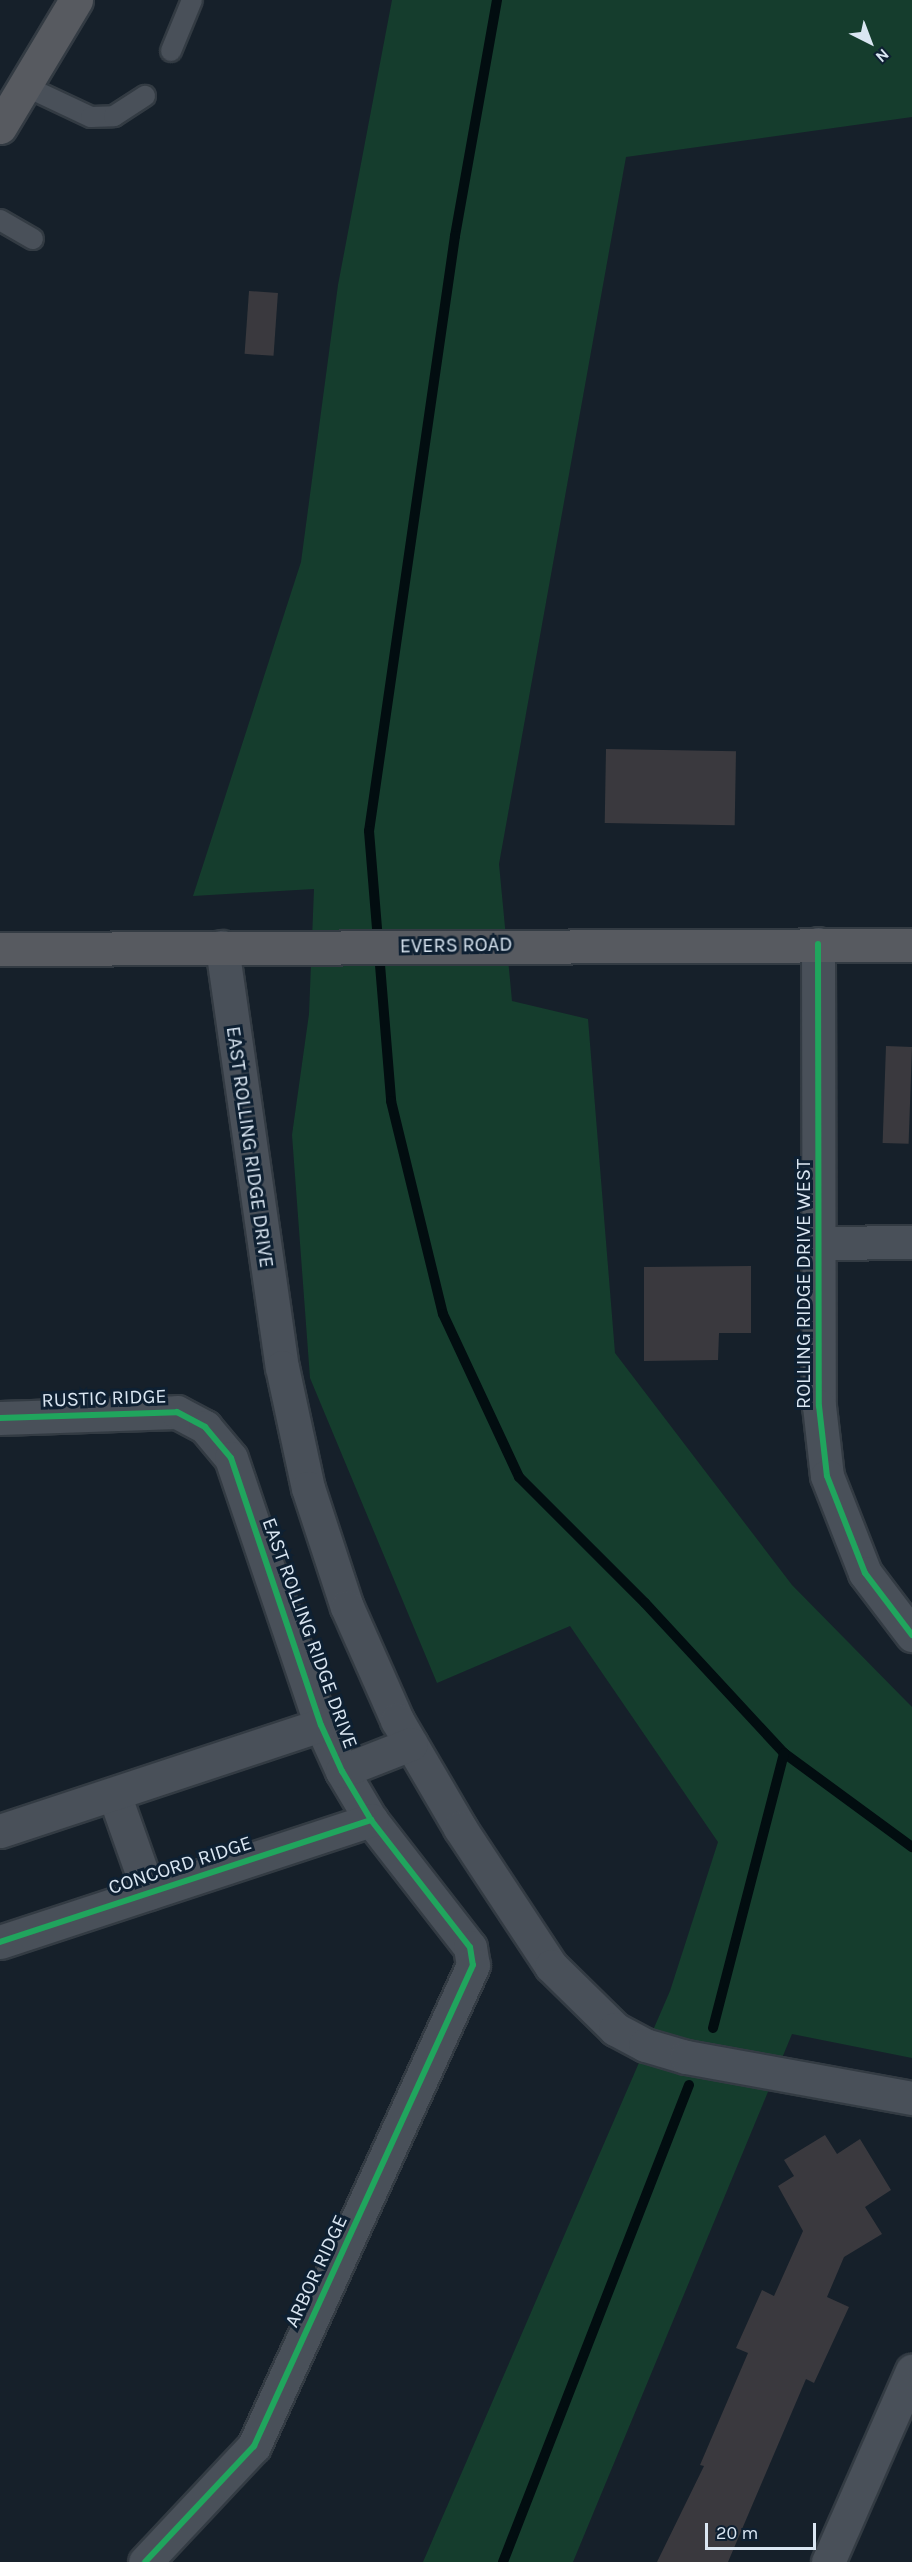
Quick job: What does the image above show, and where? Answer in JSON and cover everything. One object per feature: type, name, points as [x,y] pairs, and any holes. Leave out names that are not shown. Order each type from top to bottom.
[{"type":"main road","points":[[3,116],[25,86],[76,0]]},
{"type":"main road","name":"EVERS ROAD","points":[[0,950],[520,945],[912,945]]},
{"type":"street","name":"ROLLING RIDGE DRIVE WEST","points":[[818,944],[819,1406],[827,1476],[865,1573],[912,1635]]},
{"type":"street","name":"EAST ROLLING RIDGE DRIVE","points":[[222,947],[282,1367],[308,1488],[347,1607],[411,1744],[551,1966],[615,2029],[645,2045],[686,2057],[912,2098]]},
{"type":"street","points":[[819,1243],[912,1242]]},
{"type":"street","name":"RUSTIC RIDGE","points":[[0,1418],[177,1412],[205,1427]]},
{"type":"street","name":"EAST ROLLING RIDGE DRIVE","points":[[205,1427],[231,1458],[321,1725],[342,1771],[371,1820],[470,1947],[474,1965]]},
{"type":"street","points":[[0,1831],[321,1725]]},
{"type":"street","points":[[342,1771],[411,1744]]},
{"type":"street","name":"CONCORD RIDGE","points":[[114,1794],[149,1893]]},
{"type":"street","name":"CONCORD RIDGE","points":[[0,1942],[371,1820]]},
{"type":"street","name":"ARBOR RIDGE","points":[[145,2562],[254,2446],[474,1965]]},
{"type":"street","points":[[828,2562],[912,2371]]},
{"type":"lane","points":[[171,51],[192,0]]},
{"type":"lane","points":[[25,86],[91,117],[114,116],[145,96]]},
{"type":"lane","points":[[0,220],[33,239]]},
{"type":"green space","points":[[392,0],[912,0],[912,117],[626,157],[499,864],[512,1001],[588,1019],[615,1353],[792,1585],[912,1707],[912,2058],[792,2034],[573,2562],[423,2562],[670,1991],[718,1842],[570,1626],[437,1683],[310,1378],[292,1135],[309,1014],[314,889],[193,896],[301,562],[338,285]]},
{"type":"building","points":[[249,291],[278,293],[274,356],[245,354]]},
{"type":"building","points":[[606,749],[736,751],[735,825],[605,823]]},
{"type":"building","points":[[886,1046],[912,1047],[909,1144],[883,1143]]},
{"type":"building","points":[[751,1266],[751,1333],[719,1333],[718,1360],[644,1361],[644,1267]]},
{"type":"building","points":[[825,2135],[837,2154],[860,2139],[891,2190],[865,2207],[882,2234],[844,2257],[827,2297],[849,2307],[814,2383],[806,2379],[728,2562],[657,2562],[704,2466],[700,2465],[748,2353],[736,2348],[762,2290],[774,2296],[803,2231],[778,2186],[794,2176],[784,2160]]},
{"type":"waterway","points":[[497,0],[455,236],[369,831],[391,1101],[443,1314],[519,1477],[645,1603],[784,1753],[912,1847]]},
{"type":"waterway","points":[[713,2028],[784,1753]]},
{"type":"waterway","points":[[503,2562],[689,2085]]},
{"type":"cycle path","points":[[818,944],[819,1406],[827,1476],[865,1573],[912,1635]]},
{"type":"cycle path","points":[[0,1418],[177,1412],[205,1427],[231,1458],[321,1725],[342,1771],[371,1820],[470,1947],[473,1965],[254,2446],[145,2562]]},
{"type":"cycle path","points":[[0,1942],[371,1820]]}]
